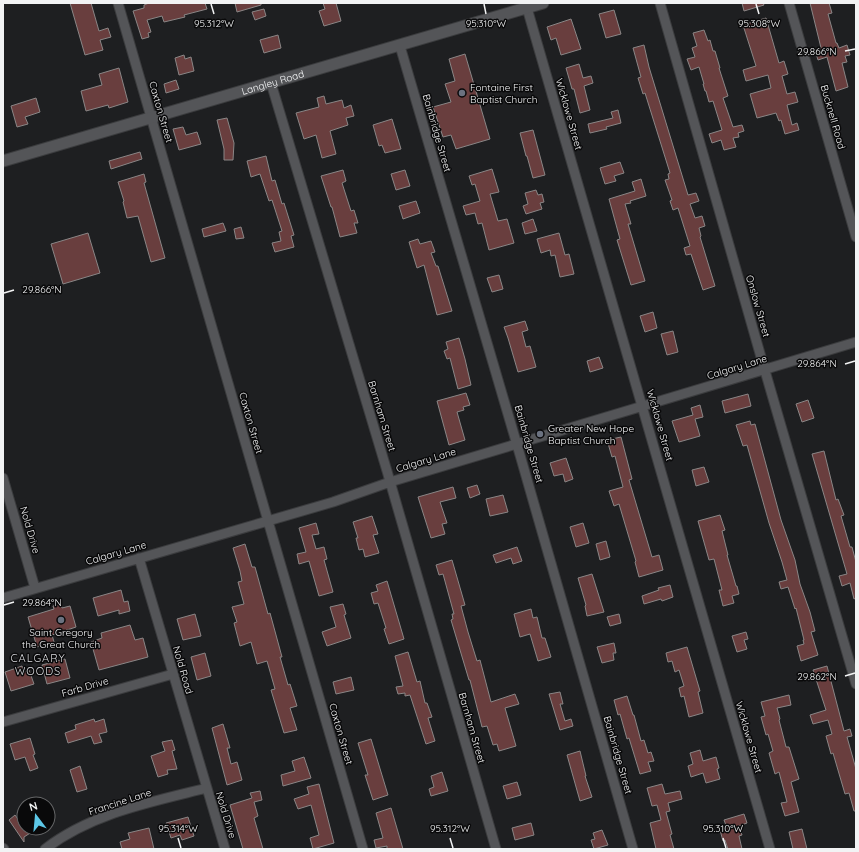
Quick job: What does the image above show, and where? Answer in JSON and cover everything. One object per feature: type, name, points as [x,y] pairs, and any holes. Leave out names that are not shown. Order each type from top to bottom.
[{"type":"street","name":"Caxton Street","points":[[118,3],[363,849]]},
{"type":"street","name":"Langley Road","points":[[3,161],[543,3]]},
{"type":"street","name":"Onslow Street","points":[[660,3],[764,370],[856,684]]},
{"type":"street","name":"Bucknell Road","points":[[789,3],[856,237]]},
{"type":"street","name":"Wicklowe Street","points":[[527,8],[770,849]]},
{"type":"street","name":"Bainbridge Street","points":[[400,46],[517,444],[633,849]]},
{"type":"street","name":"Barnham Street","points":[[271,83],[390,482],[496,849]]},
{"type":"street","name":"Calgary Lane","points":[[3,598],[333,502],[390,482],[856,342]]},
{"type":"street","name":"Nold Drive","points":[[3,478],[35,588]]},
{"type":"street","name":"Nold Road","points":[[139,558],[207,788]]},
{"type":"street","name":"Farb Drive","points":[[3,722],[173,674]]},
{"type":"street","name":"Nold Drive","points":[[207,788],[225,849]]},
{"type":"street","name":"Francine Lane","points":[[45,849],[53,843],[92,822],[123,810],[207,788]]},
{"type":"building","points":[[70,3],[91,3],[99,31],[108,28],[111,37],[100,40],[103,50],[85,55]]},
{"type":"building","points":[[149,3],[205,3],[207,9],[184,15],[185,17],[164,22],[162,16],[147,20],[151,32],[148,33],[149,37],[142,39],[133,11],[144,8],[144,5]]},
{"type":"building","points":[[235,3],[261,3],[261,5],[237,12]]},
{"type":"building","points":[[323,3],[336,3],[341,21],[324,26],[319,11],[325,9]]},
{"type":"building","points":[[742,3],[763,3],[764,5],[744,11]]},
{"type":"building","points":[[810,3],[829,3],[832,13],[828,14],[836,43],[839,48],[847,45],[850,55],[845,56],[847,62],[842,63],[848,87],[836,91],[827,57],[818,60],[815,50],[821,48]]},
{"type":"building","points":[[264,9],[266,16],[255,20],[252,12]]},
{"type":"building","points":[[614,10],[621,34],[606,38],[599,14]]},
{"type":"building","points":[[766,18],[779,63],[784,61],[788,74],[782,76],[787,94],[795,92],[798,102],[787,105],[792,125],[797,123],[799,130],[785,134],[781,120],[779,121],[776,113],[757,118],[750,94],[771,88],[768,75],[746,81],[743,70],[756,66],[743,25]]},
{"type":"building","points":[[571,19],[581,49],[561,55],[556,38],[551,40],[547,27]]},
{"type":"building","points":[[704,30],[708,41],[710,40],[713,51],[715,51],[728,96],[723,98],[733,127],[742,125],[744,131],[738,133],[739,137],[733,138],[736,147],[724,150],[721,140],[712,143],[709,134],[722,130],[713,101],[709,102],[699,67],[691,70],[687,59],[695,57],[692,48],[697,46],[693,33]]},
{"type":"building","points":[[278,35],[281,48],[264,53],[260,40]]},
{"type":"building","points":[[644,45],[649,67],[688,195],[696,193],[699,201],[690,204],[695,218],[702,216],[705,226],[699,228],[700,237],[715,286],[703,290],[691,254],[686,255],[684,248],[690,246],[678,208],[673,210],[670,201],[672,200],[665,180],[669,179],[668,174],[670,173],[645,93],[643,94],[638,78],[641,77],[633,48]]},
{"type":"building","name":"Fontaine First Baptist Church","points":[[465,54],[490,139],[456,149],[451,135],[443,137],[433,107],[451,102],[445,84],[455,81],[449,59]]},
{"type":"building","points":[[184,55],[185,59],[191,57],[194,71],[179,75],[175,58]]},
{"type":"building","points":[[579,64],[583,78],[591,76],[593,83],[584,86],[590,110],[580,113],[574,89],[572,89],[566,68]]},
{"type":"building","points":[[119,68],[128,102],[109,108],[108,105],[86,111],[81,91],[102,85],[99,74]]},
{"type":"building","points":[[176,80],[179,89],[166,93],[164,84]]},
{"type":"building","points":[[324,96],[326,104],[342,100],[344,108],[351,105],[354,116],[346,118],[348,125],[330,131],[336,154],[322,158],[316,135],[304,139],[296,113],[319,107],[317,98]]},
{"type":"building","points":[[36,98],[40,112],[25,117],[28,124],[17,127],[11,106]]},
{"type":"building","points":[[618,110],[621,123],[606,127],[607,129],[590,133],[588,124],[613,118],[611,112]]},
{"type":"building","points":[[227,118],[234,143],[233,160],[224,160],[224,149],[217,120]]},
{"type":"building","points":[[392,119],[401,149],[385,153],[382,145],[379,146],[373,125]]},
{"type":"building","points":[[183,127],[186,135],[197,132],[201,144],[179,150],[173,129]]},
{"type":"building","points":[[533,130],[545,175],[533,178],[520,133]]},
{"type":"building","points":[[140,152],[142,159],[111,169],[109,161]]},
{"type":"building","points":[[266,156],[272,181],[275,180],[282,204],[284,203],[294,235],[291,236],[294,247],[275,252],[272,243],[281,241],[279,232],[282,231],[272,200],[269,201],[260,174],[251,177],[247,161]]},
{"type":"building","points":[[620,162],[624,173],[614,176],[616,181],[605,184],[600,168]]},
{"type":"building","points":[[492,169],[499,192],[490,194],[498,221],[507,219],[514,243],[489,250],[482,223],[478,224],[475,213],[466,215],[463,206],[480,201],[475,184],[472,185],[469,176]]},
{"type":"building","points":[[343,170],[346,181],[342,183],[351,211],[354,210],[358,223],[354,223],[357,233],[340,237],[332,207],[321,176]]},
{"type":"building","points":[[405,170],[410,186],[396,190],[391,174]]},
{"type":"building","points":[[144,174],[146,182],[144,183],[165,258],[151,262],[138,216],[127,218],[124,201],[118,182]]},
{"type":"building","points":[[641,179],[646,196],[630,201],[631,203],[625,204],[631,224],[628,224],[645,281],[631,285],[617,240],[620,239],[609,199],[635,191],[632,182]]},
{"type":"building","points":[[536,190],[538,195],[542,194],[544,202],[540,203],[542,209],[526,214],[523,206],[528,204],[525,193]]},
{"type":"building","points":[[416,201],[420,213],[403,219],[399,206]]},
{"type":"building","points":[[533,219],[537,231],[525,234],[522,223]]},
{"type":"building","points":[[223,223],[226,231],[204,237],[202,229]]},
{"type":"building","points":[[241,227],[244,238],[236,239],[234,229]]},
{"type":"building","points":[[88,233],[100,273],[63,284],[51,244]]},
{"type":"building","points":[[559,233],[565,255],[569,254],[574,274],[560,277],[555,255],[551,256],[550,250],[541,253],[537,239]]},
{"type":"building","points":[[418,239],[420,244],[431,241],[435,252],[431,253],[436,266],[438,266],[452,311],[437,315],[424,265],[417,268],[409,242]]},
{"type":"building","points":[[499,275],[503,289],[492,292],[487,278]]},
{"type":"building","points":[[653,312],[657,328],[645,332],[640,316]]},
{"type":"building","points":[[525,321],[528,330],[522,332],[526,347],[530,346],[536,367],[518,372],[504,327]]},
{"type":"building","points":[[673,331],[678,352],[667,355],[661,334]]},
{"type":"building","points":[[459,338],[471,385],[458,389],[450,358],[447,359],[444,351],[448,349],[446,342]]},
{"type":"building","points":[[599,357],[603,368],[590,372],[587,361]]},
{"type":"building","points":[[466,393],[470,405],[463,407],[464,410],[457,412],[465,440],[449,445],[437,401]]},
{"type":"building","points":[[748,394],[751,406],[725,413],[722,401]]},
{"type":"building","points":[[808,400],[814,418],[802,422],[796,404]]},
{"type":"building","points":[[700,405],[703,417],[695,419],[700,436],[679,442],[672,421],[693,415],[691,408]]},
{"type":"building","points":[[750,421],[751,425],[755,424],[781,520],[795,560],[800,584],[815,631],[811,632],[818,655],[801,661],[797,646],[804,644],[804,640],[796,608],[795,609],[788,587],[781,589],[779,582],[787,580],[747,445],[743,446],[736,425]]},
{"type":"building","points":[[621,437],[632,479],[629,480],[652,557],[659,555],[663,570],[639,577],[636,561],[619,504],[614,506],[609,491],[623,487],[615,456],[612,457],[607,440]]},
{"type":"building","points":[[824,451],[836,500],[838,499],[844,515],[841,516],[856,562],[856,598],[854,599],[850,583],[842,586],[839,576],[847,574],[812,454]]},
{"type":"building","points":[[566,458],[573,479],[565,482],[563,474],[554,476],[550,463]]},
{"type":"building","points":[[704,467],[709,482],[696,486],[692,470]]},
{"type":"building","points":[[477,485],[480,494],[470,498],[467,488]]},
{"type":"building","points":[[453,487],[456,498],[440,502],[447,523],[442,524],[445,534],[431,538],[418,497]]},
{"type":"building","points":[[503,495],[508,512],[490,516],[486,499]]},
{"type":"building","points":[[720,515],[725,530],[722,531],[727,555],[739,594],[732,596],[734,603],[723,606],[719,590],[722,590],[714,559],[709,560],[698,521]]},
{"type":"building","points":[[372,516],[378,534],[373,535],[379,553],[365,557],[363,549],[359,550],[356,538],[358,538],[353,522]]},
{"type":"building","points":[[316,523],[319,534],[312,535],[316,549],[324,547],[327,559],[324,560],[333,592],[319,596],[309,561],[299,564],[297,554],[306,552],[299,528]]},
{"type":"building","points":[[583,523],[589,543],[576,547],[570,527]]},
{"type":"building","points":[[606,541],[610,557],[600,560],[596,544]]},
{"type":"building","points":[[245,544],[252,567],[255,567],[268,614],[270,613],[288,685],[290,684],[297,706],[290,708],[297,730],[284,733],[271,690],[275,689],[267,661],[257,664],[251,642],[240,646],[234,623],[237,622],[232,607],[244,604],[238,582],[242,581],[233,548]]},
{"type":"building","points":[[517,547],[522,561],[513,564],[511,558],[496,563],[493,555]]},
{"type":"building","points":[[452,560],[465,605],[461,606],[468,632],[477,661],[480,660],[491,702],[515,694],[519,704],[505,708],[516,746],[499,751],[497,744],[493,745],[487,726],[482,727],[470,680],[451,620],[453,619],[452,614],[454,614],[443,574],[439,575],[436,565]]},
{"type":"building","points":[[592,574],[604,612],[587,616],[586,605],[578,578]]},
{"type":"building","points":[[387,581],[404,639],[389,644],[384,629],[386,628],[378,603],[374,604],[371,593],[378,591],[376,585]]},
{"type":"building","points":[[670,585],[673,597],[662,601],[661,599],[644,604],[642,596],[659,590],[658,588]]},
{"type":"building","points":[[121,590],[124,602],[128,601],[130,611],[119,614],[119,610],[98,616],[93,598]]},
{"type":"building","points":[[61,604],[62,608],[70,606],[76,627],[52,635],[54,642],[37,647],[28,617],[54,609],[53,606]]},
{"type":"building","points":[[343,604],[346,614],[344,615],[351,638],[327,646],[322,632],[336,627],[330,607]]},
{"type":"building","points":[[531,609],[533,618],[537,617],[542,638],[545,638],[551,657],[538,661],[530,634],[520,637],[514,614]]},
{"type":"building","points":[[195,614],[201,636],[183,640],[177,619]]},
{"type":"building","points":[[619,614],[621,623],[610,626],[607,617]]},
{"type":"building","points":[[130,625],[135,640],[143,638],[148,657],[99,670],[91,642],[102,638],[101,633]]},
{"type":"building","points":[[746,632],[748,639],[744,640],[747,649],[737,652],[732,636]]},
{"type":"building","points":[[614,643],[616,653],[613,653],[614,660],[602,663],[597,647]]},
{"type":"building","points":[[687,647],[700,691],[698,692],[703,713],[689,717],[684,696],[681,697],[679,688],[684,686],[679,670],[675,672],[672,661],[668,662],[666,653]]},
{"type":"building","points":[[408,652],[417,682],[420,681],[425,703],[427,703],[432,717],[428,718],[435,741],[426,744],[410,695],[405,696],[405,693],[398,694],[396,687],[403,686],[395,656]]},
{"type":"building","points":[[205,653],[211,676],[197,680],[191,657]]},
{"type":"building","points":[[65,659],[70,678],[47,684],[42,665]]},
{"type":"building","points":[[22,666],[24,672],[29,670],[34,684],[11,691],[5,672]]},
{"type":"building","points":[[827,666],[844,731],[850,729],[852,736],[847,737],[856,769],[856,811],[854,811],[849,793],[845,794],[833,753],[831,754],[826,736],[832,734],[828,720],[813,724],[810,715],[826,710],[813,670]]},
{"type":"building","points":[[351,677],[354,690],[336,694],[333,682]]},
{"type":"building","points":[[560,692],[563,704],[560,704],[565,721],[571,719],[573,726],[560,730],[549,694]]},
{"type":"building","points":[[789,695],[791,705],[777,708],[786,747],[789,747],[799,779],[791,782],[799,812],[785,816],[781,803],[787,802],[779,772],[775,774],[769,753],[773,751],[768,734],[766,735],[761,717],[765,716],[761,702]]},
{"type":"building","points":[[627,696],[641,741],[644,740],[648,753],[651,752],[654,761],[648,762],[651,771],[640,774],[629,738],[627,739],[620,714],[618,715],[614,700]]},
{"type":"building","points":[[94,719],[95,722],[104,719],[107,732],[99,734],[102,742],[94,744],[91,736],[68,743],[65,733],[76,729],[75,725]]},
{"type":"building","points":[[223,724],[230,748],[227,748],[231,764],[237,762],[242,780],[227,785],[212,728]]},
{"type":"building","points":[[30,738],[35,754],[33,755],[38,768],[30,771],[25,757],[15,760],[10,744]]},
{"type":"building","points":[[371,739],[388,795],[373,800],[365,775],[368,775],[358,743]]},
{"type":"building","points":[[172,740],[175,750],[172,751],[177,769],[167,770],[168,774],[158,777],[151,756],[165,751],[162,742]]},
{"type":"building","points":[[700,750],[703,761],[716,757],[720,779],[706,783],[703,773],[691,777],[688,766],[693,764],[690,753]]},
{"type":"building","points":[[580,751],[585,776],[592,797],[580,801],[567,755]]},
{"type":"building","points":[[304,757],[311,778],[283,786],[281,775],[295,771],[292,761]]},
{"type":"building","points":[[80,766],[87,789],[77,792],[70,770]]},
{"type":"building","points":[[442,772],[448,791],[431,796],[429,789],[434,787],[431,776]]},
{"type":"building","points":[[517,782],[521,795],[507,799],[503,786]]},
{"type":"building","points":[[319,784],[334,843],[313,849],[310,838],[319,835],[311,805],[298,809],[294,799],[309,794],[307,787]]},
{"type":"building","points":[[662,784],[665,794],[680,791],[682,799],[668,803],[670,811],[666,812],[672,834],[670,835],[674,849],[656,849],[650,823],[661,820],[657,805],[652,806],[647,788]]},
{"type":"building","points":[[260,791],[262,800],[254,802],[258,816],[254,818],[263,849],[243,849],[230,805],[252,798],[250,793]]},
{"type":"building","points":[[391,808],[403,849],[387,849],[387,846],[376,848],[374,840],[383,838],[376,813]]},
{"type":"building","points":[[744,814],[747,823],[739,826],[742,835],[739,836],[742,849],[728,849],[725,840],[723,841],[720,830],[727,828],[724,820]]},
{"type":"building","points":[[15,815],[16,816],[16,830],[9,820]]},
{"type":"building","points":[[188,817],[194,836],[182,840],[180,835],[171,838],[166,823]]},
{"type":"building","points":[[531,823],[534,835],[515,840],[512,828]]},
{"type":"building","points":[[149,828],[154,849],[122,849],[120,842],[130,839],[128,833]]},
{"type":"building","points":[[802,829],[807,849],[793,849],[789,832]]},
{"type":"building","points":[[602,830],[608,845],[594,849],[591,840],[595,839],[593,833]]},
{"type":"building","points":[[20,836],[26,836],[24,837],[24,842]]},
{"type":"place","name":"Fontaine First Baptist Church","points":[[462,93]]},
{"type":"place","name":"Greater New Hope Baptist Church","points":[[540,434]]},
{"type":"place","name":"Saint Gregory the Great Church","points":[[61,620]]},
{"type":"district","name":"CALGARY WOODS","points":[[38,664]]}]
